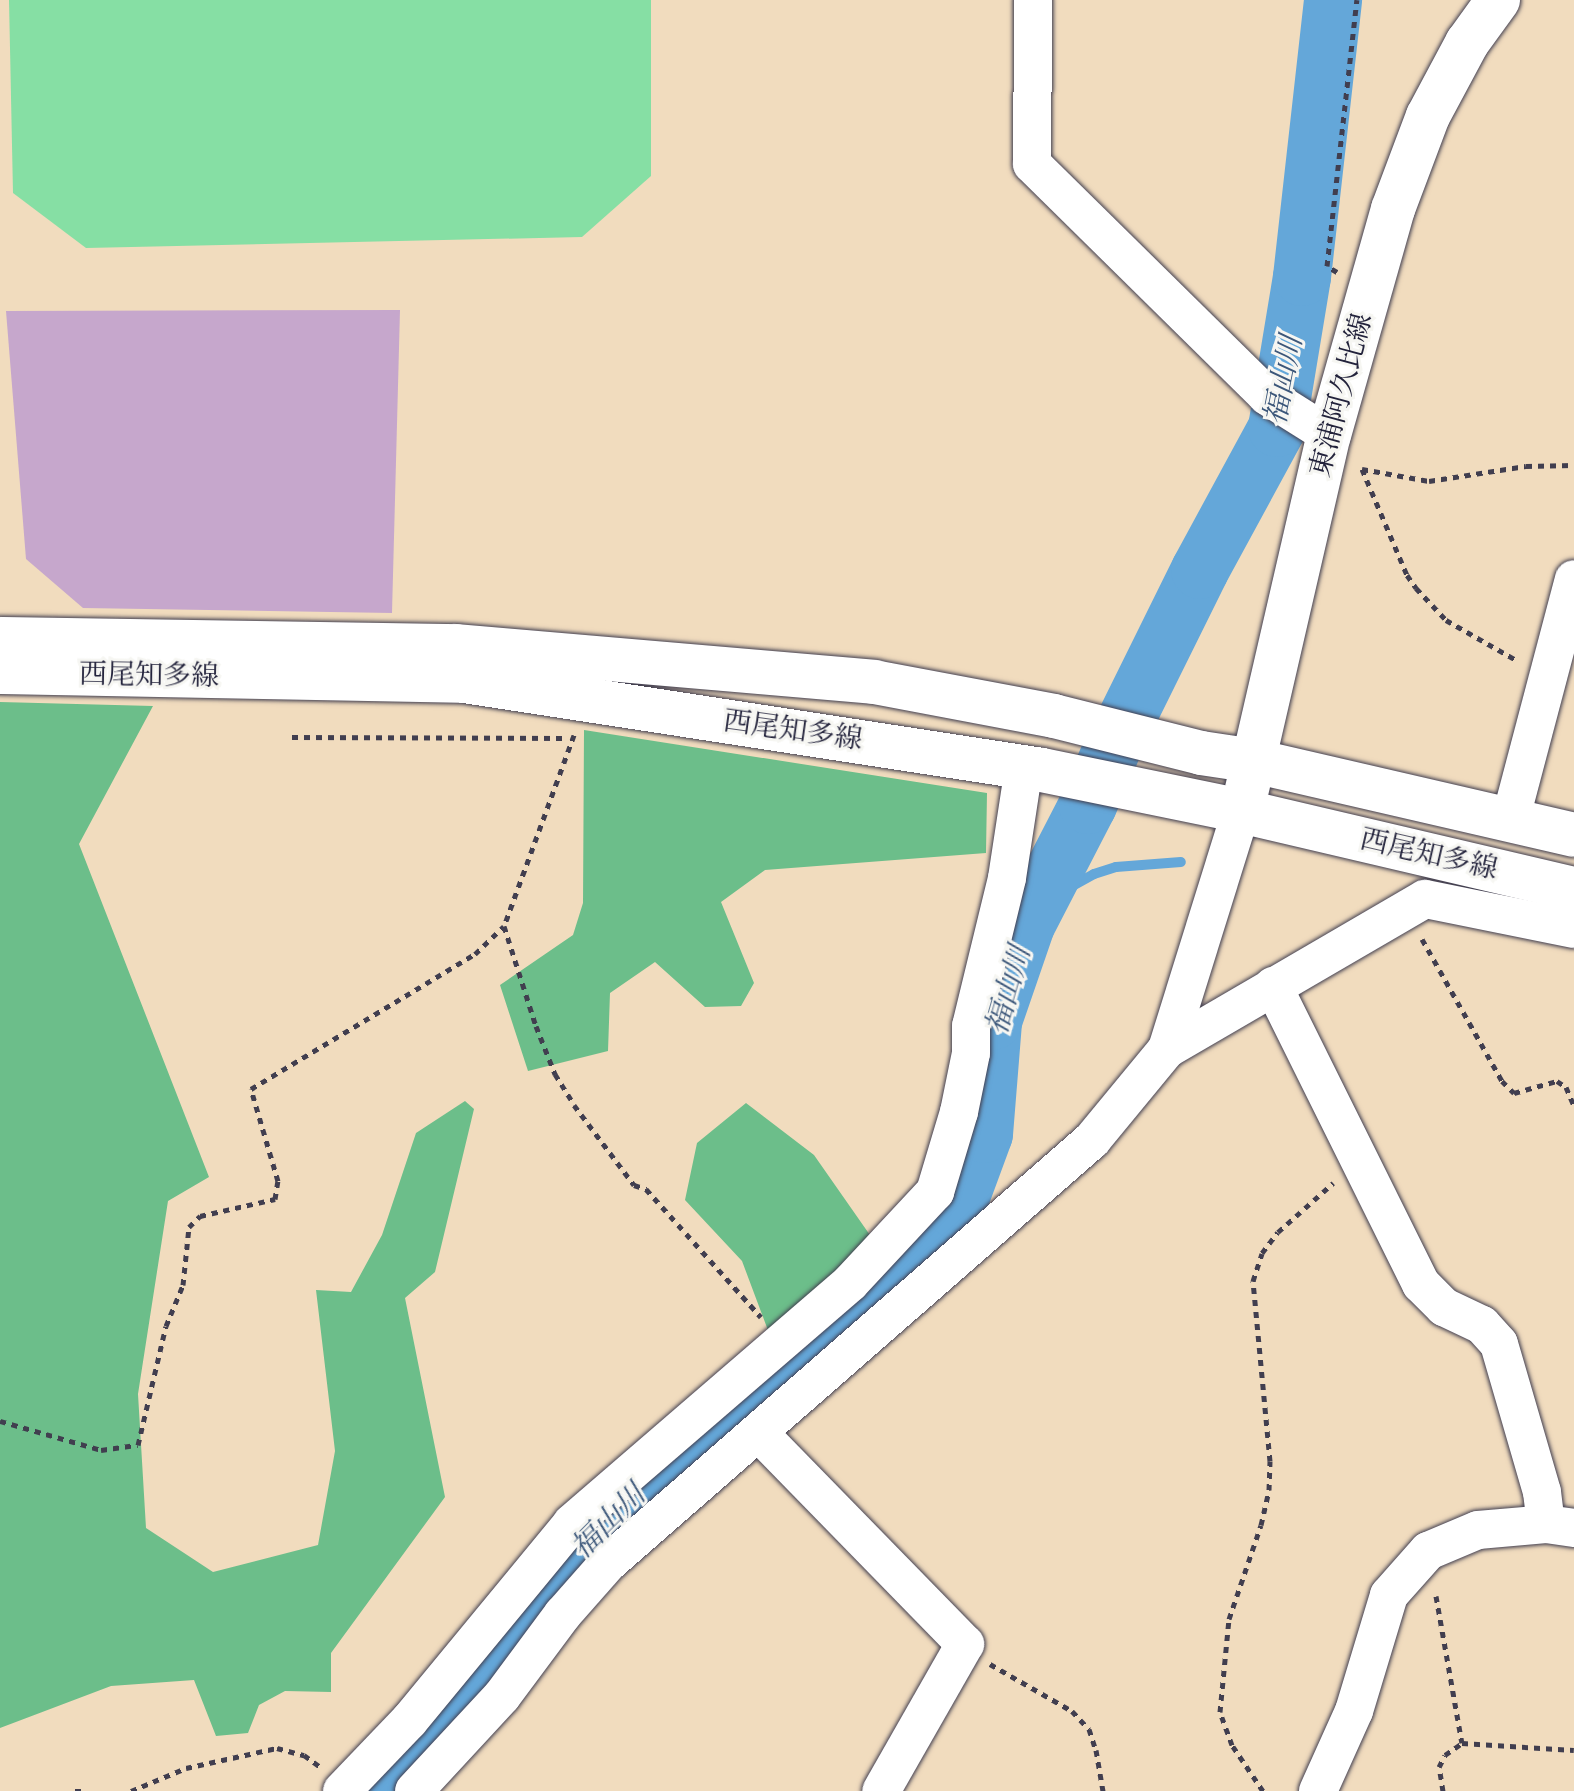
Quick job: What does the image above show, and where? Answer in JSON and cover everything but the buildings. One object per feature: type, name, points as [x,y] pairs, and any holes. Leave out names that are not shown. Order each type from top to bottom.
[{"type":"main road","name":"東浦阿久比線","points":[[1241,811],[1254,761],[1315,436],[1428,116],[1467,43],[1498,0]]},
{"type":"main road","name":"西尾知多線","points":[[0,639],[456,646],[874,682],[1054,716],[1201,753],[1254,761],[1574,835]]},
{"type":"main road","name":"西尾知多線","points":[[0,672],[464,681],[578,718],[1033,769],[1187,799],[1574,889]]},
{"type":"street","points":[[1033,0],[1032,164],[1315,436]]},
{"type":"street","points":[[1510,821],[1574,579]]},
{"type":"street","points":[[342,1791],[409,1721],[572,1523],[784,1342],[888,1246],[935,1192],[959,1112],[971,1053],[971,1026],[1033,769]]},
{"type":"street","points":[[1167,1049],[1241,811]]},
{"type":"street","points":[[414,1791],[502,1696],[563,1614],[608,1563],[1092,1140],[1167,1049],[1425,899],[1574,929]]},
{"type":"street","points":[[1273,986],[1421,1284],[1444,1307],[1482,1325],[1499,1344],[1542,1492],[1560,1526],[1478,1530],[1428,1551],[1389,1595],[1374,1634],[1354,1711],[1318,1791]]},
{"type":"street","points":[[759,1433],[965,1644],[881,1791]]},
{"type":"path","points":[[1357,0],[1327,266],[1369,290]]},
{"type":"path","points":[[1315,436],[1429,481],[1526,466],[1574,465]]},
{"type":"path","points":[[1315,436],[1416,588],[1446,620],[1491,647],[1550,673]]},
{"type":"path","points":[[0,1421],[101,1450],[138,1445],[166,1326],[183,1285],[189,1227],[200,1216],[275,1199],[278,1181],[251,1089],[475,954],[504,926],[578,718],[292,737]]},
{"type":"path","points":[[1406,910],[1502,1081],[1514,1093],[1557,1081],[1566,1087],[1574,1106]]},
{"type":"path","points":[[504,926],[536,1026],[555,1074],[574,1105],[634,1185],[646,1189],[784,1342]]},
{"type":"path","points":[[1263,1791],[1232,1745],[1220,1712],[1229,1619],[1261,1525],[1269,1490],[1270,1461],[1253,1281],[1262,1253],[1278,1232],[1349,1169],[1363,1162]]},
{"type":"path","points":[[1428,1551],[1462,1743]]},
{"type":"path","points":[[965,1644],[979,1657],[1072,1711],[1089,1729],[1103,1791]]},
{"type":"path","points":[[1443,1791],[1439,1767],[1445,1755],[1462,1743],[1574,1750]]},
{"type":"path","points":[[131,1791],[186,1768],[277,1748],[304,1755],[342,1791]]},
{"type":"path","points":[[75,1791],[84,1791]]},
{"type":"green space","points":[[9,0],[651,0],[651,176],[582,237],[86,248],[13,193]]},
{"type":"green space","points":[[0,702],[153,706],[79,844],[209,1177],[168,1201],[138,1394],[146,1528],[213,1572],[318,1545],[335,1451],[316,1290],[351,1292],[382,1235],[416,1133],[465,1101],[474,1109],[435,1272],[405,1298],[445,1497],[331,1653],[331,1692],[285,1691],[259,1705],[248,1733],[216,1736],[194,1680],[111,1686],[0,1728]]},
{"type":"green space","points":[[584,730],[987,793],[986,853],[765,870],[721,902],[754,983],[741,1006],[705,1007],[655,962],[610,993],[608,1051],[528,1071],[500,985],[573,935],[583,903]]},
{"type":"green space","points":[[746,1103],[814,1155],[879,1248],[772,1341],[742,1261],[685,1200],[697,1143]]},
{"type":"waterway","name":"福山川","points":[[371,1791],[482,1669],[596,1525],[872,1292],[956,1210],[984,1134],[993,1021],[1026,925],[1088,805],[1114,744],[1200,570],[1277,428],[1302,277],[1333,0]]},
{"type":"waterway","points":[[1036,906],[1094,874],[1116,867],[1181,862]]}]
